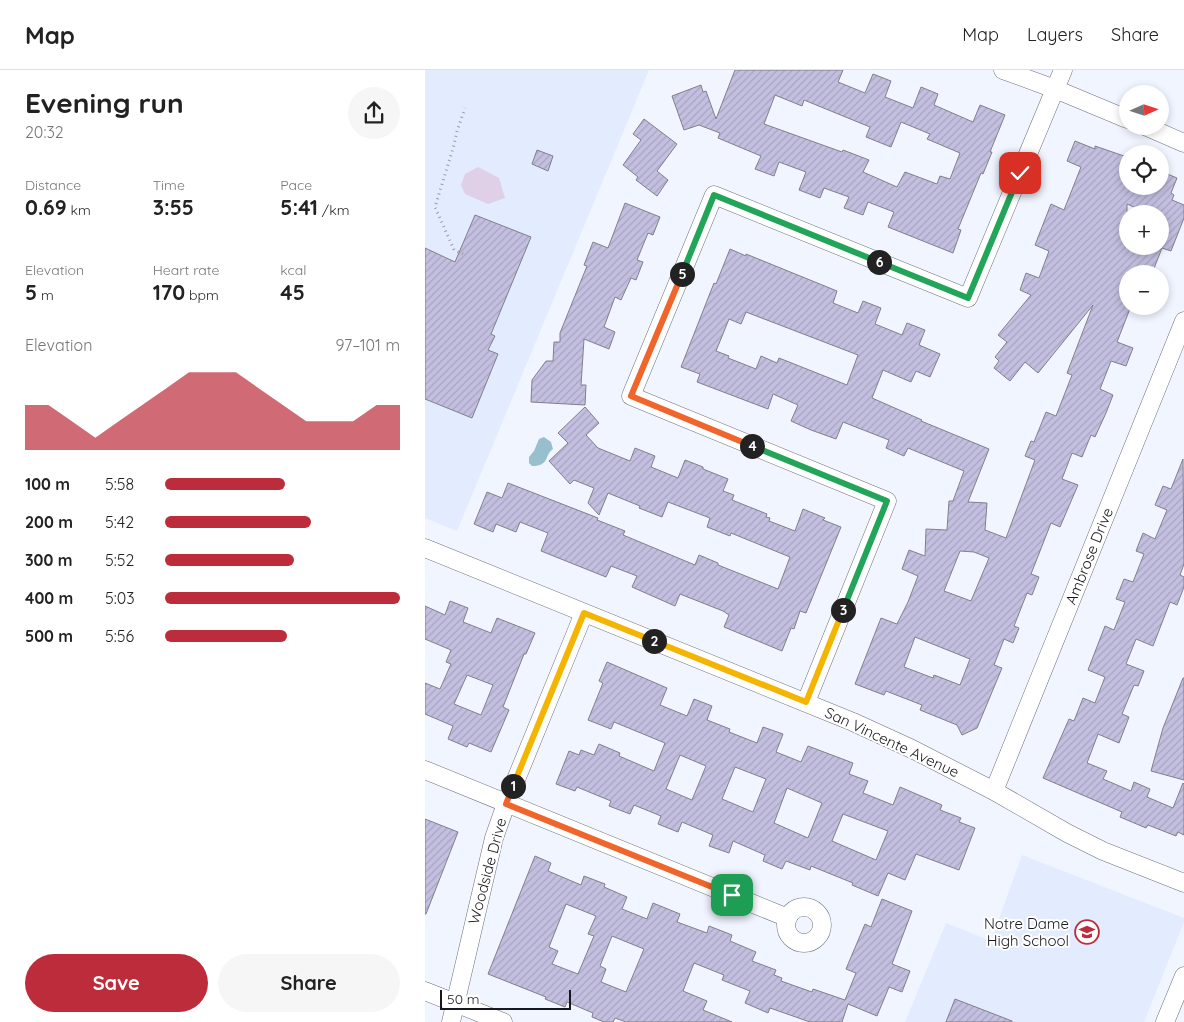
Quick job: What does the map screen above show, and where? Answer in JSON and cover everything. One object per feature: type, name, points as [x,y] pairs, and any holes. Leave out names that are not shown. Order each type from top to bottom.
[{"type":"street","points":[[1003,70],[1119,116]]},
{"type":"street","points":[[806,702],[887,501],[631,396],[714,195],[968,298],[1063,70]]},
{"type":"street","points":[[1166,135],[1184,143]]},
{"type":"street","name":"Ambrose Drive","points":[[994,791],[1184,321]]},
{"type":"street","name":"San Vincente Avenue","points":[[425,548],[806,702],[912,749],[994,791],[1067,833],[1103,851],[1184,883]]},
{"type":"street","name":"Woodside Drive","points":[[451,1022],[454,1002],[494,838],[584,613]]},
{"type":"street","points":[[425,770],[788,918]]},
{"type":"street","points":[[1165,1022],[1184,976]]},
{"type":"street","points":[[425,991],[503,1022]]},
{"type":"path","points":[[463,254],[454,250],[435,208],[465,108]]},
{"type":"shaded area","points":[[425,70],[649,70],[457,531],[425,518]]},
{"type":"shaded area","points":[[478,167],[499,178],[505,198],[488,204],[465,194],[461,185],[465,174]]},
{"type":"shaded area","points":[[544,437],[551,442],[553,449],[542,464],[532,466],[529,463],[529,457],[539,439]]},
{"type":"shaded area","name":"Notre Dame High School","points":[[1022,855],[1184,918],[1144,1022],[905,1022],[946,923],[991,941]]},
{"type":"building","points":[[735,70],[843,70],[838,82],[865,93],[873,74],[891,81],[885,97],[913,108],[921,87],[938,94],[934,105],[973,122],[980,105],[1005,115],[983,174],[981,173],[958,229],[961,230],[953,253],[888,227],[894,212],[868,202],[863,215],[844,208],[849,197],[824,188],[820,198],[799,190],[806,172],[779,162],[774,176],[755,169],[761,156],[718,138],[720,133],[699,125],[684,130],[672,96],[701,85],[703,92],[706,91],[716,119]],"holes":[[[775,95],[802,106],[804,100],[870,127],[866,137],[891,147],[901,122],[930,134],[927,139],[960,153],[950,179],[940,176],[937,184],[905,172],[897,187],[863,172],[869,160],[764,124]]]},
{"type":"building","points":[[644,119],[677,144],[657,171],[668,180],[657,196],[636,180],[638,177],[623,165],[641,140],[633,134]]},
{"type":"building","points":[[1075,141],[1095,149],[1095,146],[1119,154],[1119,195],[1169,195],[1169,175],[1177,178],[1171,193],[1174,195],[1172,200],[1184,205],[1184,218],[1171,251],[1169,250],[1169,205],[1119,205],[1119,255],[1159,255],[1155,265],[1119,265],[1119,315],[1128,315],[1117,342],[1133,348],[1126,366],[1111,361],[1100,389],[1113,395],[1106,413],[1095,437],[1091,435],[1082,457],[1072,453],[1062,479],[1078,485],[1060,527],[1051,523],[1031,574],[1039,577],[1032,595],[1027,593],[1014,626],[1019,628],[1013,643],[1004,639],[994,665],[1002,668],[977,728],[962,735],[957,725],[920,710],[922,705],[886,691],[884,695],[855,684],[881,618],[897,624],[908,602],[918,576],[902,569],[909,550],[925,556],[926,529],[947,530],[949,501],[953,501],[964,471],[908,448],[904,456],[886,448],[889,440],[843,422],[836,439],[811,430],[791,421],[798,405],[773,394],[768,409],[697,382],[700,374],[681,367],[714,283],[716,284],[730,249],[837,291],[833,303],[858,313],[863,301],[881,308],[875,324],[902,335],[907,323],[925,330],[919,345],[940,354],[930,377],[916,371],[911,382],[883,370],[872,398],[921,421],[989,449],[968,502],[987,503],[985,530],[1006,538],[1035,460],[1025,456],[1031,441],[1034,442],[1046,412],[1056,416],[1072,375],[1067,373],[1093,305],[1038,373],[1025,362],[1010,381],[994,368],[999,361],[995,357],[1007,342],[998,335],[1031,295],[1020,290],[1026,273],[1039,278],[1049,251],[1035,245],[1051,204],[1064,210],[1081,167],[1067,161]],"holes":[[[746,312],[858,355],[847,385],[779,358],[777,363],[761,356],[756,369],[716,351],[729,319],[741,324]],[[960,551],[974,552],[989,558],[971,601],[944,591]],[[915,637],[970,659],[960,685],[934,675],[933,678],[904,667]]]},
{"type":"building","points":[[537,150],[553,156],[548,171],[532,164]]},
{"type":"building","points":[[625,203],[660,217],[653,235],[648,233],[637,260],[643,262],[636,280],[631,278],[621,300],[615,297],[604,327],[615,332],[609,349],[584,339],[581,385],[586,385],[585,405],[531,402],[532,380],[546,361],[553,361],[554,342],[560,342],[560,333],[587,266],[584,265],[593,242],[608,248]]},
{"type":"building","points":[[475,215],[531,237],[491,334],[495,336],[488,350],[498,354],[472,418],[425,399],[425,248],[455,262]]},
{"type":"building","points":[[585,407],[599,423],[586,435],[598,448],[630,461],[635,448],[655,456],[651,467],[678,478],[685,460],[703,467],[703,469],[728,479],[723,491],[734,495],[732,500],[767,514],[766,517],[770,518],[769,521],[795,531],[803,509],[841,527],[806,613],[800,611],[794,629],[791,628],[782,651],[724,627],[729,615],[723,611],[680,594],[675,606],[632,587],[637,576],[611,566],[606,577],[541,551],[548,533],[520,522],[516,532],[496,524],[493,532],[474,524],[487,492],[502,498],[508,483],[598,518],[597,520],[625,531],[623,535],[695,565],[699,555],[718,563],[718,565],[778,589],[790,557],[731,533],[730,536],[707,527],[710,518],[668,502],[662,517],[608,493],[599,515],[588,503],[594,488],[574,480],[570,484],[549,461],[568,443],[558,433]]},
{"type":"building","points":[[1183,459],[1184,564],[1180,575],[1184,577],[1184,587],[1177,605],[1170,602],[1153,646],[1136,639],[1126,664],[1144,671],[1138,686],[1134,685],[1122,714],[1129,717],[1119,743],[1098,734],[1087,763],[1107,771],[1103,779],[1131,791],[1134,782],[1150,789],[1147,797],[1173,808],[1183,783],[1184,835],[1178,832],[1176,836],[1148,825],[1146,828],[1120,817],[1122,812],[1043,778],[1069,719],[1074,721],[1083,698],[1095,703],[1105,677],[1088,670],[1105,626],[1114,630],[1125,602],[1116,599],[1124,579],[1133,582],[1144,554],[1136,551],[1143,533],[1155,539],[1167,510],[1155,505],[1163,486],[1171,489]]},
{"type":"building","points":[[450,601],[468,608],[463,622],[491,633],[497,618],[535,633],[526,654],[524,654],[503,707],[509,710],[491,752],[469,743],[467,747],[448,739],[453,726],[425,714],[425,683],[440,689],[451,664],[446,662],[451,650],[425,639],[425,606],[445,615]],"holes":[[[467,675],[493,685],[481,715],[454,704]]]},
{"type":"building","points":[[607,662],[667,688],[660,705],[687,716],[694,699],[712,706],[707,720],[730,729],[729,732],[757,743],[763,727],[783,734],[776,752],[801,762],[808,746],[853,763],[849,774],[868,781],[863,793],[893,805],[900,787],[942,805],[940,810],[961,818],[959,822],[975,828],[959,870],[916,854],[905,880],[888,873],[878,896],[852,885],[853,883],[811,866],[810,870],[786,861],[782,869],[763,861],[765,855],[733,841],[729,853],[709,846],[713,835],[682,822],[678,832],[658,824],[661,816],[634,805],[630,814],[609,806],[611,801],[577,787],[575,791],[556,784],[569,751],[579,755],[581,750],[594,755],[599,744],[620,753],[619,756],[654,771],[665,743],[614,722],[611,729],[588,720],[603,683],[599,681]],"holes":[[[680,755],[706,766],[692,800],[666,789]],[[735,767],[766,779],[753,812],[722,799]],[[787,788],[822,803],[808,838],[774,823]],[[843,814],[888,831],[876,860],[832,841]]]},
{"type":"building","points":[[1183,678],[1184,780],[1151,771],[1163,728]]},
{"type":"building","points":[[425,819],[458,832],[426,914],[425,914]]},
{"type":"building","points":[[535,856],[551,863],[548,871],[581,885],[584,876],[605,884],[604,887],[627,897],[622,909],[647,919],[653,903],[680,914],[677,922],[707,933],[709,926],[732,935],[730,941],[756,952],[752,961],[776,970],[774,975],[782,978],[781,981],[812,992],[813,989],[845,1000],[856,973],[846,969],[865,924],[871,927],[882,899],[912,911],[892,964],[910,971],[902,992],[889,987],[877,1016],[848,1004],[842,1022],[810,1022],[770,1008],[768,1013],[745,1003],[750,991],[722,980],[724,975],[694,963],[683,991],[707,1001],[703,1010],[732,1022],[626,1022],[615,1018],[613,1022],[604,1022],[592,1017],[593,1013],[567,1002],[565,1007],[545,999],[546,997],[488,974]],"holes":[[[566,904],[596,916],[588,934],[594,936],[578,974],[552,964],[558,951],[549,947]],[[612,936],[644,949],[626,992],[601,982],[606,969],[600,966]]]},
{"type":"building","points":[[955,999],[1012,1021],[1012,1022],[946,1022]]},
{"type":"place","name":"Notre Dame High School","points":[[1087,932]]},
{"type":"route","points":[[732,895],[506,804],[584,613],[806,702],[887,501],[631,396],[714,195],[968,298],[1020,173]]}]
